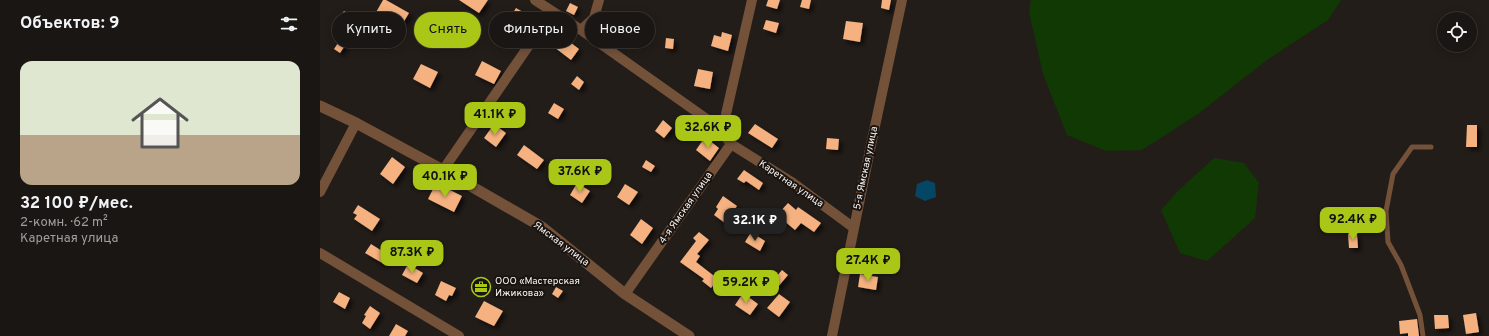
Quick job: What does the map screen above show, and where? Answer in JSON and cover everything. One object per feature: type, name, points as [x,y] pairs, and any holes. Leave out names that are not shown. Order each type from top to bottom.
[{"type":"street","name":"Каретная улица","points":[[535,0],[552,12]]},
{"type":"street","points":[[582,30],[594,18],[599,0]]},
{"type":"street","points":[[731,144],[726,114],[752,0]]},
{"type":"street","name":"5-я Ямская улица","points":[[832,336],[902,0]]},
{"type":"street","name":"Каретная улица","points":[[577,27],[718,127],[731,144],[793,183],[854,228]]},
{"type":"street","points":[[443,170],[527,48]]},
{"type":"street","name":"Ямская улица","points":[[320,106],[356,123],[443,170],[542,227],[625,294],[689,336]]},
{"type":"street","points":[[320,192],[356,123]]},
{"type":"street","name":"4-я Ямская улица","points":[[625,294],[731,144]]},
{"type":"street","points":[[320,253],[459,336]]},
{"type":"lane","points":[[1424,336],[1420,315],[1401,265],[1388,242],[1386,211],[1393,174],[1412,147],[1431,147]]},
{"type":"green space","points":[[1031,0],[1341,0],[1328,20],[1267,60],[1198,114],[1142,150],[1106,151],[1067,135],[1043,74],[1029,12]]},
{"type":"green space","points":[[1214,158],[1244,163],[1259,183],[1255,218],[1207,261],[1180,253],[1161,210],[1178,191]]},
{"type":"water","points":[[927,180],[935,183],[936,197],[925,201],[915,196],[917,184]]},
{"type":"building","points":[[383,0],[386,0],[409,13],[406,18],[406,12],[376,12]]},
{"type":"building","points":[[459,0],[488,0],[480,12]]},
{"type":"building","points":[[768,0],[780,0],[777,9],[766,6]]},
{"type":"building","points":[[802,0],[811,0],[809,9],[800,7]]},
{"type":"building","points":[[882,0],[891,0],[889,10],[881,8]]},
{"type":"building","points":[[570,3],[578,7],[576,12],[566,11]]},
{"type":"building","points":[[516,8],[523,12],[514,12]]},
{"type":"building","points":[[766,20],[779,23],[776,33],[763,29]]},
{"type":"building","points":[[846,21],[863,23],[860,42],[843,39]]},
{"type":"building","points":[[722,32],[732,35],[728,51],[711,46],[714,35],[721,37]]},
{"type":"building","points":[[666,38],[674,39],[673,49],[665,48]]},
{"type":"building","points":[[577,47],[579,49],[571,60],[555,48]]},
{"type":"building","points":[[335,48],[343,48],[340,53]]},
{"type":"building","points":[[482,61],[501,71],[494,84],[475,75]]},
{"type":"building","points":[[421,64],[438,72],[430,88],[413,79]]},
{"type":"building","points":[[698,69],[713,72],[710,89],[694,86]]},
{"type":"building","points":[[577,76],[584,82],[579,90],[571,84]]},
{"type":"building","points":[[554,103],[564,109],[558,119],[548,113]]},
{"type":"building","points":[[663,120],[672,128],[664,138],[655,131]]},
{"type":"building","points":[[494,124],[506,133],[496,147],[484,138]]},
{"type":"building","points":[[755,124],[778,139],[772,148],[748,133]]},
{"type":"building","points":[[1467,125],[1477,125],[1477,147],[1466,147]]},
{"type":"building","points":[[705,137],[719,148],[710,161],[696,150]]},
{"type":"building","points":[[827,138],[839,139],[838,150],[826,149]]},
{"type":"building","points":[[524,145],[544,160],[537,169],[517,155]]},
{"type":"building","points":[[392,157],[405,167],[393,184],[380,174]]},
{"type":"building","points":[[646,160],[655,166],[651,172],[642,167]]},
{"type":"building","points":[[744,170],[763,183],[759,190],[746,181],[744,183],[737,179]]},
{"type":"building","points":[[436,183],[462,196],[454,212],[428,199]]},
{"type":"building","points":[[577,183],[590,191],[582,203],[570,195]]},
{"type":"building","points":[[625,184],[638,192],[629,205],[617,197]]},
{"type":"building","points":[[723,196],[737,206],[725,223],[714,215],[718,209],[716,207]]},
{"type":"building","points":[[788,203],[796,210],[798,207],[821,223],[814,232],[801,223],[795,230],[777,215]]},
{"type":"building","points":[[358,205],[380,219],[372,231],[354,219],[357,215],[353,213]]},
{"type":"building","points":[[641,219],[653,228],[642,244],[630,235]]},
{"type":"building","points":[[699,232],[709,240],[697,254],[700,256],[696,262],[718,279],[711,288],[702,281],[704,279],[680,262],[696,241],[693,238]]},
{"type":"building","points":[[751,232],[765,241],[760,251],[745,242]]},
{"type":"building","points":[[1348,234],[1357,234],[1358,248],[1349,248]]},
{"type":"building","points":[[371,244],[390,256],[384,264],[365,253]]},
{"type":"building","points":[[408,264],[423,273],[417,283],[402,275]]},
{"type":"building","points":[[782,270],[788,275],[777,288],[771,283]]},
{"type":"building","points":[[860,274],[878,277],[876,290],[858,287]]},
{"type":"building","points":[[441,281],[456,288],[452,296],[449,295],[446,301],[435,295]]},
{"type":"building","points":[[556,287],[563,291],[558,298],[552,294]]},
{"type":"building","points":[[339,292],[350,298],[345,309],[333,302]]},
{"type":"building","points":[[743,293],[758,304],[750,315],[735,305]]},
{"type":"building","points":[[779,294],[790,302],[779,317],[767,308]]},
{"type":"building","points":[[484,301],[503,311],[494,326],[475,317]]},
{"type":"building","points":[[370,306],[380,313],[370,329],[362,323],[366,316],[364,315]]},
{"type":"building","points":[[1476,313],[1479,332],[1466,334],[1463,315]]},
{"type":"building","points":[[1434,315],[1448,315],[1449,328],[1435,329]]},
{"type":"building","points":[[1417,319],[1419,336],[1408,336],[1408,333],[1400,334],[1399,321]]},
{"type":"building","points":[[396,324],[408,331],[405,336],[389,336]]},
{"type":"place","name":"ООО «Мастерская Ижикова»","points":[[481,287]]}]
